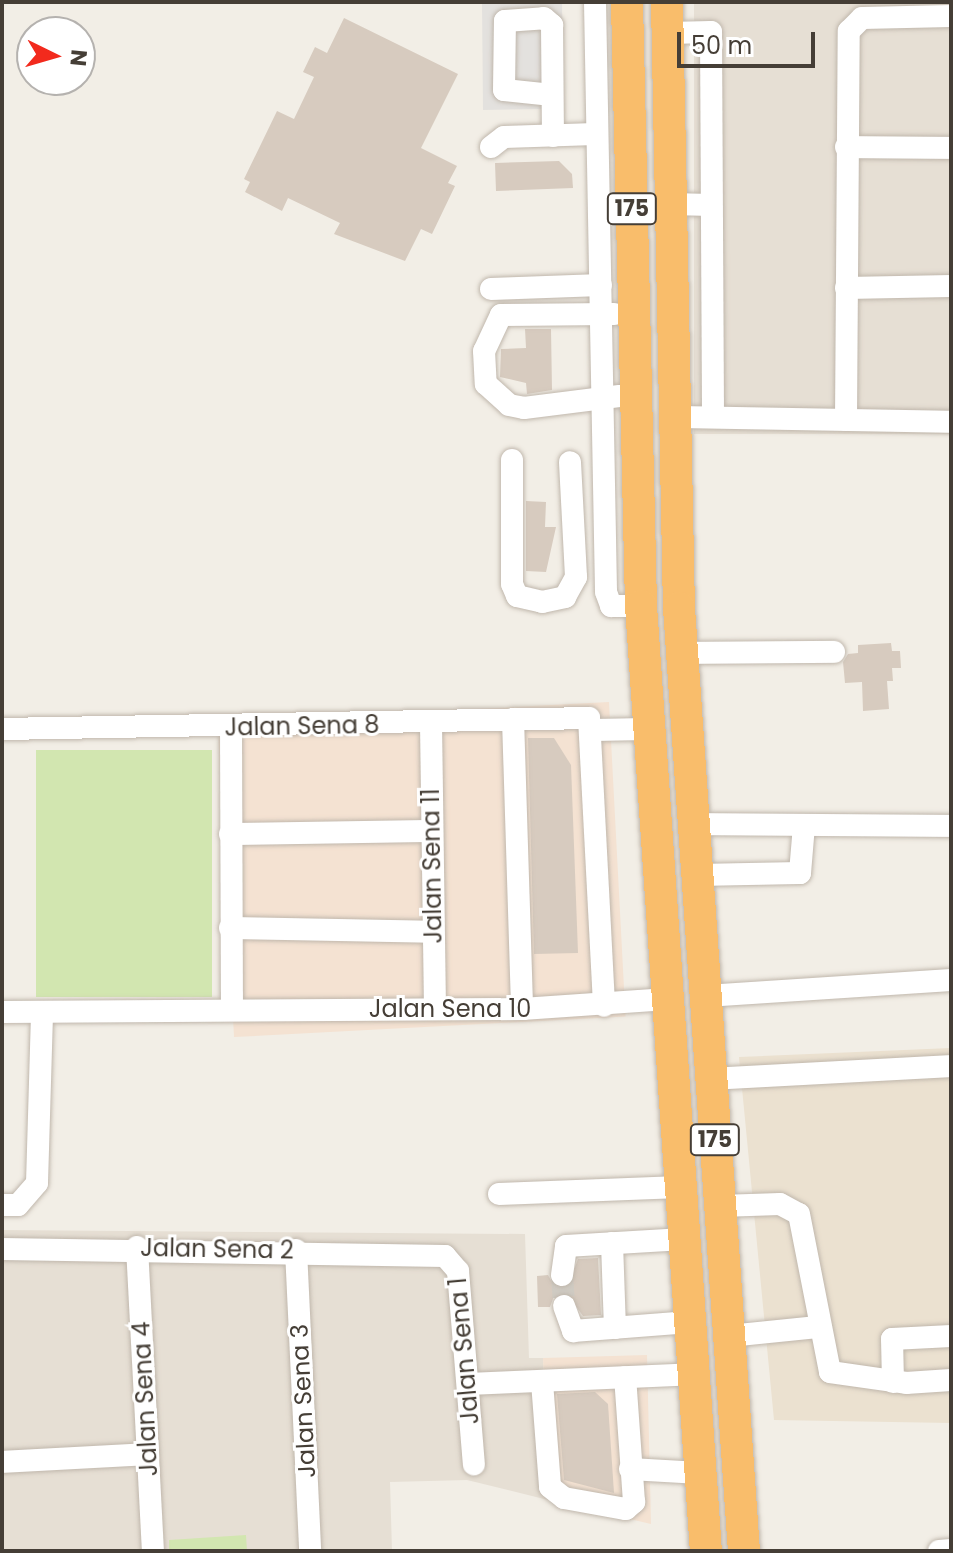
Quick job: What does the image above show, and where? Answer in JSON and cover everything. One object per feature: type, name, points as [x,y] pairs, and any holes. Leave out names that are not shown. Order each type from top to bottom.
[{"type":"highway","name":"175","points":[[627,2],[641,606],[706,1551]]},
{"type":"highway","name":"175","points":[[667,18],[682,653],[744,1551]]},
{"type":"street","points":[[595,2],[595,134],[605,397],[607,600],[617,608],[641,606]]},
{"type":"street","points":[[846,420],[846,40],[854,23],[880,16],[951,16]]},
{"type":"street","points":[[667,18],[711,32],[713,417]]},
{"type":"street","points":[[552,95],[553,136]]},
{"type":"street","points":[[491,147],[504,137],[595,134]]},
{"type":"street","points":[[846,147],[951,148]]},
{"type":"street","points":[[671,204],[711,205]]},
{"type":"street","points":[[491,289],[601,285]]},
{"type":"street","points":[[846,288],[951,286]]},
{"type":"street","points":[[635,313],[501,315],[484,351],[486,384],[509,405],[524,408],[638,395]]},
{"type":"street","points":[[676,417],[951,422]]},
{"type":"street","points":[[512,460],[512,584],[517,596],[542,602],[565,597],[576,577],[570,462]]},
{"type":"street","points":[[575,537],[606,538]]},
{"type":"street","points":[[682,653],[834,652]]},
{"type":"street","name":"Jalan Sena 8","points":[[2,729],[431,723],[584,716],[591,730]]},
{"type":"street","points":[[513,719],[522,1009]]},
{"type":"street","name":"Jalan Sena 11","points":[[431,723],[435,1009]]},
{"type":"street","points":[[231,727],[232,1009]]},
{"type":"street","points":[[604,1006],[591,730],[649,729]]},
{"type":"street","points":[[693,824],[951,826]]},
{"type":"street","points":[[697,875],[800,873],[804,825]]},
{"type":"street","points":[[230,834],[432,831]]},
{"type":"street","points":[[230,928],[433,932]]},
{"type":"street","points":[[705,996],[951,980]]},
{"type":"street","name":"Jalan Sena 10","points":[[2,1012],[522,1009],[604,1006],[668,999]]},
{"type":"street","points":[[2,1205],[18,1205],[37,1183],[42,1013]]},
{"type":"street","points":[[711,1079],[951,1066]]},
{"type":"street","points":[[499,1194],[680,1187]]},
{"type":"street","points":[[720,1206],[780,1204],[799,1214],[818,1327],[830,1372],[893,1382],[951,1380]]},
{"type":"street","points":[[562,1275],[566,1246],[684,1239]]},
{"type":"street","points":[[612,1243],[615,1328]]},
{"type":"street","name":"Jalan Sena 2","points":[[2,1249],[137,1247],[433,1253]]},
{"type":"street","name":"Jalan Sena 4","points":[[137,1247],[153,1551]]},
{"type":"street","name":"Jalan Sena 3","points":[[296,1250],[310,1551]]},
{"type":"street","name":"Jalan Sena 1","points":[[433,1253],[454,1261],[458,1271],[474,1464]]},
{"type":"street","points":[[564,1306],[569,1330],[690,1322]]},
{"type":"street","points":[[729,1336],[818,1327]]},
{"type":"street","points":[[893,1382],[892,1339],[951,1336]]},
{"type":"street","points":[[468,1384],[693,1374]]},
{"type":"street","points":[[542,1382],[546,1481],[554,1492],[630,1508],[625,1377]]},
{"type":"street","points":[[2,1462],[148,1454]]},
{"type":"street","points":[[630,1469],[700,1473]]},
{"type":"street","points":[[939,1551],[951,1550]]},
{"type":"shaded area","points":[[482,2],[562,2],[563,74],[546,109],[483,110]]},
{"type":"shaded area","points":[[694,2],[951,2],[951,434],[694,434]]},
{"type":"shaded area","points":[[609,702],[625,1017],[234,1037],[218,723]]},
{"type":"shaded area","points":[[951,1048],[951,1423],[774,1420],[739,1057]]},
{"type":"shaded area","points":[[2,1230],[525,1234],[529,1358],[543,1358],[548,1500],[467,1480],[390,1482],[392,1551],[2,1551]]},
{"type":"shaded area","points":[[647,1355],[651,1524],[548,1500],[543,1358]]},
{"type":"green space","points":[[36,750],[212,750],[212,997],[36,997]]},
{"type":"green space","points":[[246,1535],[247,1551],[169,1551],[169,1540]]},
{"type":"building","points":[[344,18],[458,74],[421,148],[457,166],[448,183],[455,186],[432,234],[421,229],[405,261],[334,234],[340,223],[288,198],[282,211],[245,192],[250,182],[244,179],[277,111],[294,119],[314,77],[303,72],[315,47],[327,53]]},
{"type":"building","points":[[559,161],[572,174],[573,188],[496,191],[495,163]]},
{"type":"building","points":[[525,329],[551,329],[552,390],[527,394],[526,383],[500,377],[501,349],[526,348]]},
{"type":"building","points":[[526,501],[546,502],[545,527],[556,527],[546,572],[526,571]]},
{"type":"building","points":[[891,643],[892,651],[900,651],[901,668],[892,668],[893,681],[887,681],[889,709],[863,711],[862,682],[845,683],[843,662],[848,654],[858,653],[858,645]]},
{"type":"building","points":[[528,738],[554,738],[571,765],[578,953],[534,954]]},
{"type":"building","points":[[598,1258],[601,1315],[583,1316],[566,1292],[554,1296],[550,1307],[538,1307],[537,1276],[548,1275],[554,1286],[567,1288],[578,1259]]},
{"type":"building","points":[[595,1392],[608,1404],[614,1493],[564,1480],[557,1394]]},
{"type":"tunnel","points":[[562,1275],[564,1306]]}]
